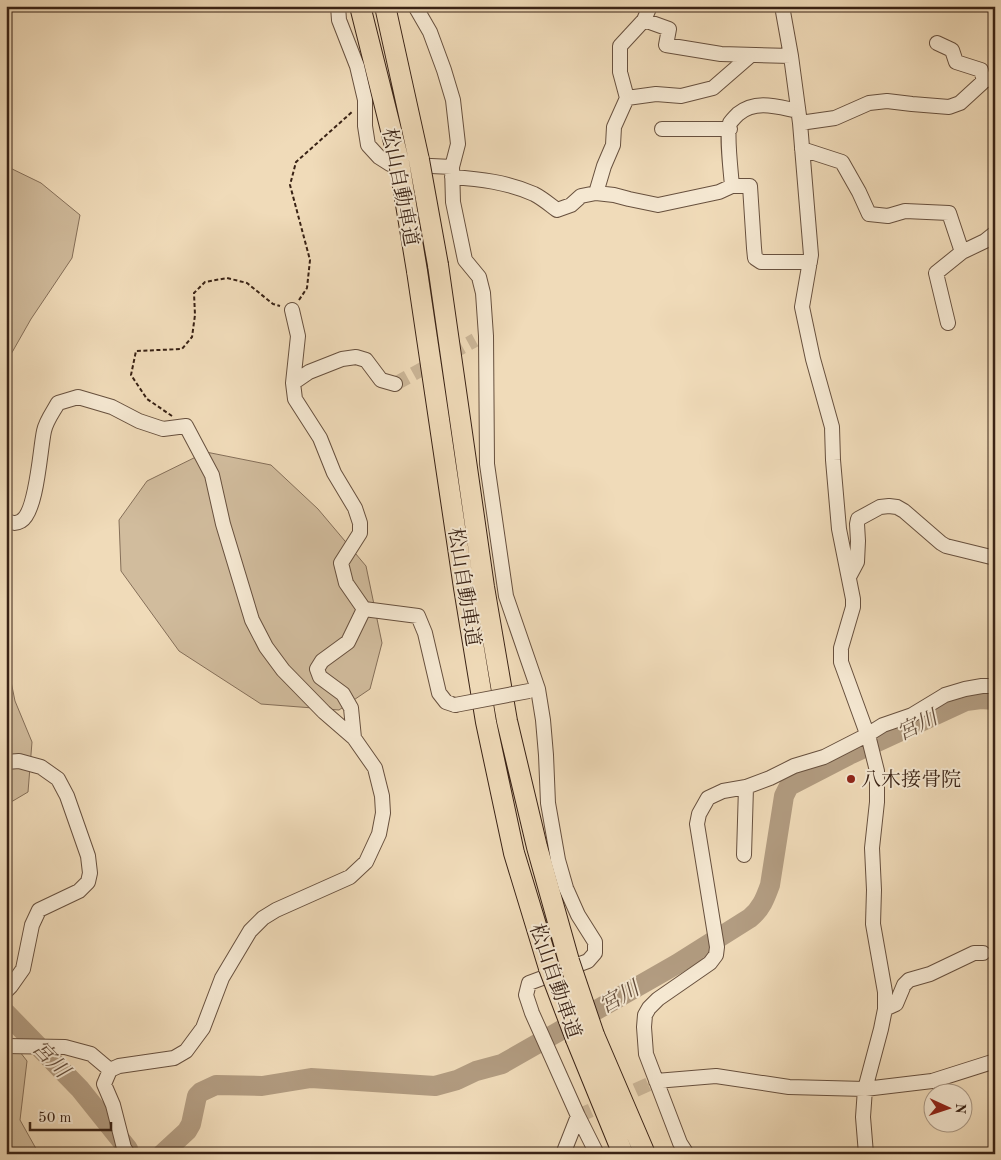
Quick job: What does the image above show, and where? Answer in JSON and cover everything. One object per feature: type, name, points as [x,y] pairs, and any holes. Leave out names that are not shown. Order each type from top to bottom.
[{"type":"highway","name":"松山自動車道","points":[[385,6],[419,160],[438,265],[482,578],[507,721],[537,847],[569,961],[584,1037],[623,1154]]},
{"type":"highway","name":"松山自動車道","points":[[357,9],[398,162],[417,270],[464,588],[486,722],[514,853],[549,968],[645,1154]]},
{"type":"street","points":[[415,6],[430,32],[453,100],[458,144],[452,172],[452,202],[465,260],[479,277],[483,294],[480,338],[487,464],[506,596],[543,720],[548,804],[558,860],[566,888],[578,915],[595,942],[595,952],[588,961],[528,983],[526,995],[532,1013],[597,1154]]},
{"type":"street","points":[[596,193],[613,145],[614,127],[627,98],[620,72],[620,46],[644,20],[650,6]]},
{"type":"street","points":[[782,6],[799,117],[811,255],[802,307],[813,359],[832,427],[839,529],[853,599],[853,606],[841,648],[841,662],[870,741],[877,771],[877,802],[872,848],[873,924],[885,992],[885,1009],[882,1029],[865,1089],[863,1117],[866,1154]]},
{"type":"street","points":[[357,9],[338,13],[357,66],[365,100],[368,145],[379,157],[390,164],[452,172],[511,186],[536,195],[557,210],[571,205],[582,196],[596,193],[658,205],[718,192],[732,186],[750,186],[755,258],[761,262],[810,262]]},
{"type":"street","points":[[644,20],[669,29],[666,45],[721,54],[791,56]]},
{"type":"street","points":[[732,186],[730,122],[740,112],[755,105],[768,105],[799,117],[835,118],[869,102],[887,101],[949,107],[960,102],[989,79],[981,70],[956,62],[952,50],[937,43]]},
{"type":"street","points":[[627,98],[656,94],[681,96],[713,88],[751,55]]},
{"type":"street","points":[[662,129],[730,129]]},
{"type":"street","points":[[802,149],[842,162],[869,214],[888,216],[904,211],[949,213],[962,252]]},
{"type":"street","points":[[948,323],[936,273],[962,252],[985,241],[995,233]]},
{"type":"street","points":[[292,310],[298,336],[293,383],[294,399],[320,438],[334,473],[355,508],[360,523],[360,533],[342,563],[346,583],[364,609],[418,616],[425,633],[439,693],[446,702],[454,705],[533,690]]},
{"type":"street","points":[[293,383],[308,372],[342,359],[356,357],[366,360],[381,380],[395,384]]},
{"type":"street","points":[[6,521],[21,522],[27,517],[36,489],[44,428],[58,403],[78,397],[112,407],[139,421],[164,429],[186,426],[212,475],[223,524],[252,620],[266,647],[283,670],[324,712],[354,738],[375,768],[382,796],[383,812],[378,834],[366,862],[350,877],[276,910],[263,918],[250,931],[222,978],[203,1028],[186,1051],[174,1058],[119,1066],[110,1070],[104,1084],[113,1105],[124,1148],[128,1154]]},
{"type":"street","points":[[849,577],[857,562],[858,519],[880,507],[897,507],[904,511],[946,546],[995,558]]},
{"type":"street","points":[[354,738],[351,708],[343,694],[320,677],[317,669],[322,661],[348,642],[364,609]]},
{"type":"street","points":[[687,1154],[680,1143],[646,1054],[644,1026],[649,1008],[658,999],[710,963],[716,955],[717,947],[713,917],[697,824],[699,814],[708,798],[723,791],[746,787],[794,766],[870,741],[883,725],[912,715],[945,695],[965,689],[995,686]]},
{"type":"street","points":[[6,762],[18,761],[42,767],[58,779],[67,796],[88,856],[90,873],[88,882],[79,891],[39,910],[32,925],[23,969],[6,991]]},
{"type":"street","points":[[744,855],[746,787]]},
{"type":"street","points":[[885,1009],[896,1004],[904,985],[909,980],[930,974],[974,954],[983,953]]},
{"type":"street","points":[[6,1046],[66,1047],[91,1054],[110,1070]]},
{"type":"street","points":[[656,1081],[716,1076],[789,1087],[865,1089],[932,1082],[995,1061]]},
{"type":"street","points":[[563,1154],[578,1116]]},
{"type":"path","points":[[186,426],[147,399],[131,375],[136,350],[182,349],[192,337],[195,315],[194,293],[205,282],[227,278],[247,284],[273,304],[292,310],[307,288],[310,260],[290,185],[296,162],[365,100]]},
{"type":"shaded area","points":[[6,166],[41,183],[80,215],[72,258],[31,319],[6,363]]},
{"type":"shaded area","points":[[206,452],[271,465],[318,509],[366,566],[382,643],[370,689],[339,710],[261,704],[179,651],[121,571],[119,520],[147,481]]},
{"type":"shaded area","points":[[6,657],[15,701],[32,742],[28,792],[6,805]]},
{"type":"shaded area","points":[[6,1034],[27,1061],[20,1120],[39,1154],[6,1154]]},
{"type":"waterway","name":"宮川","points":[[162,1154],[187,1131],[191,1124],[197,1096],[216,1085],[262,1086],[311,1078],[435,1086],[502,1064],[677,964],[754,915],[770,885],[784,796],[789,786],[849,755],[966,701],[995,700]]},
{"type":"waterway","name":"宮川","points":[[6,1013],[80,1089],[128,1149]]},
{"type":"tunnel","points":[[395,384],[475,340]]},
{"type":"tunnel","points":[[578,1116],[656,1081]]},
{"type":"place","name":"八木接骨院","points":[[851,779]]}]
